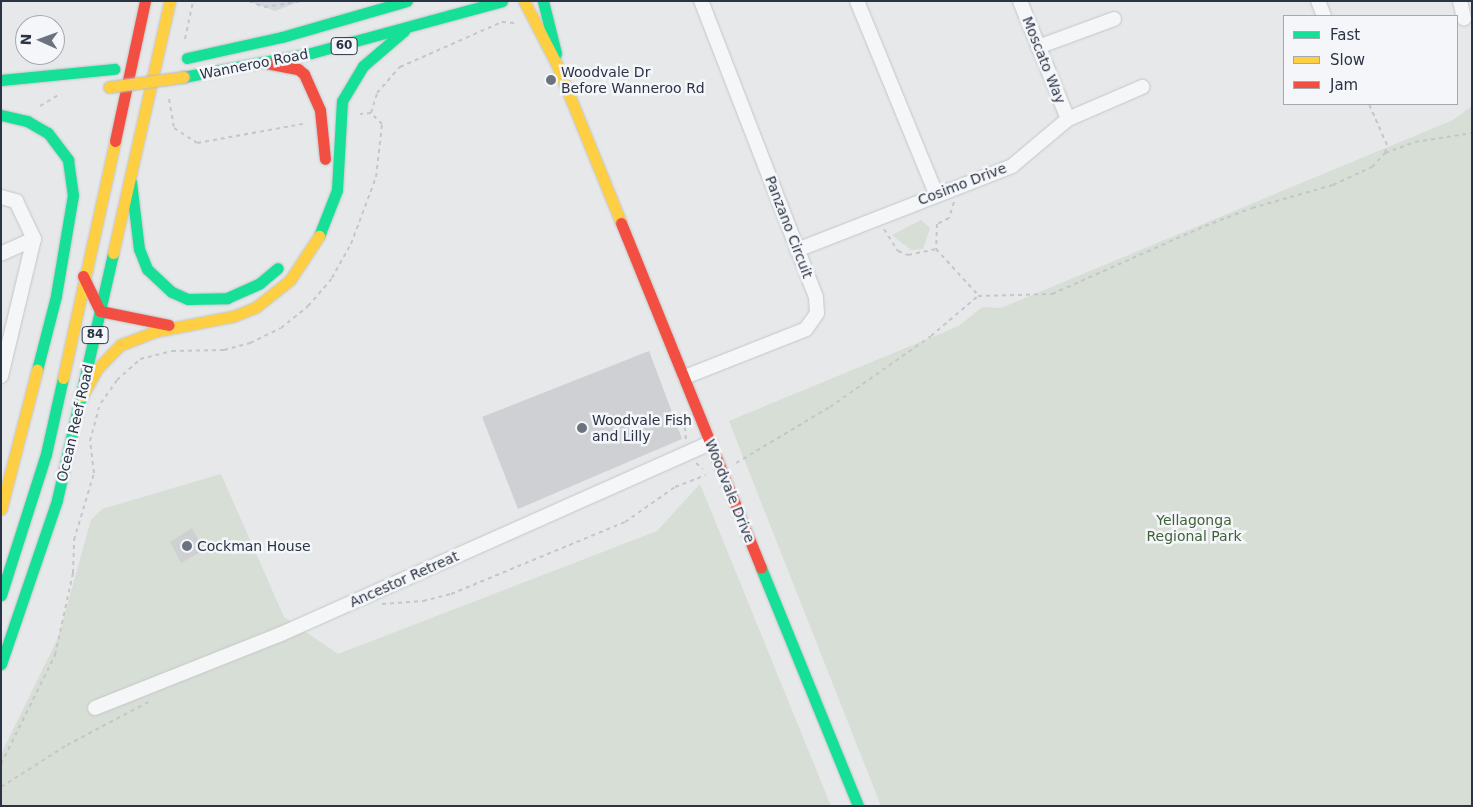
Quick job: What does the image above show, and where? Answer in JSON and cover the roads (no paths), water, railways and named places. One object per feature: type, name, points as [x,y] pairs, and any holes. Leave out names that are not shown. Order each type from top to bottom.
[{"type":"main road","name":"Ocean Reef Road","points":[[1,595],[46,454],[83,276],[145,1]]},
{"type":"main road","name":"Ocean Reef Road","points":[[1,664],[42,554],[82,396],[170,1]]},
{"type":"main road","name":"60","points":[[1,80],[114,69],[178,60],[282,37],[407,1]]},
{"type":"main road","name":"Wanneroo Road","points":[[105,88],[266,63],[404,31],[502,1]]},
{"type":"main road","name":"Woodvale Drive","points":[[524,1],[545,48],[557,65],[858,806]]},
{"type":"main road","name":"Woodvale Drive","points":[[543,1],[556,43],[557,65]]},
{"type":"main road","points":[[82,396],[97,368],[120,345],[177,326],[217,321],[256,307],[274,295],[304,263],[317,242],[337,190],[341,166],[342,101],[363,66],[404,31]]},
{"type":"main road","points":[[266,63],[298,69],[310,85],[323,126],[323,175]]},
{"type":"main road","points":[[1,115],[38,126],[57,143],[68,160],[73,207],[56,296],[1,509]]},
{"type":"main road","points":[[131,182],[141,255],[147,269],[172,292],[188,299],[227,298],[260,283],[287,257]]},
{"type":"main road","points":[[83,276],[100,311],[177,326]]},
{"type":"street","name":"Panzano Circuit","points":[[685,378],[796,334],[813,322],[816,296],[701,1]]},
{"type":"street","points":[[857,1],[942,197]]},
{"type":"street","name":"Moscato Way","points":[[1020,1],[1068,118]]},
{"type":"street","points":[[1318,1],[1324,15]]},
{"type":"street","points":[[1460,1],[1464,19]]},
{"type":"street","points":[[1038,47],[1114,19]]},
{"type":"street","name":"Cosimo Drive","points":[[797,250],[942,197],[1012,166],[1068,118],[1142,87]]},
{"type":"street","points":[[1,197],[16,201],[34,239],[8,321],[1,376]]},
{"type":"street","points":[[1,254],[34,239]]},
{"type":"street","name":"Ancestor Retreat","points":[[95,708],[281,634],[710,443]]},
{"type":"place","name":"Woodvale Dr Before Wanneroo Rd","points":[[551,80]]},
{"type":"place","name":"Woodvale Fish and Lilly","points":[[582,428]]},
{"type":"place","name":"Cockman House","points":[[187,546]]},
{"type":"park label","name":"Yellagonga Regional Park","points":[[1194,528]]}]
